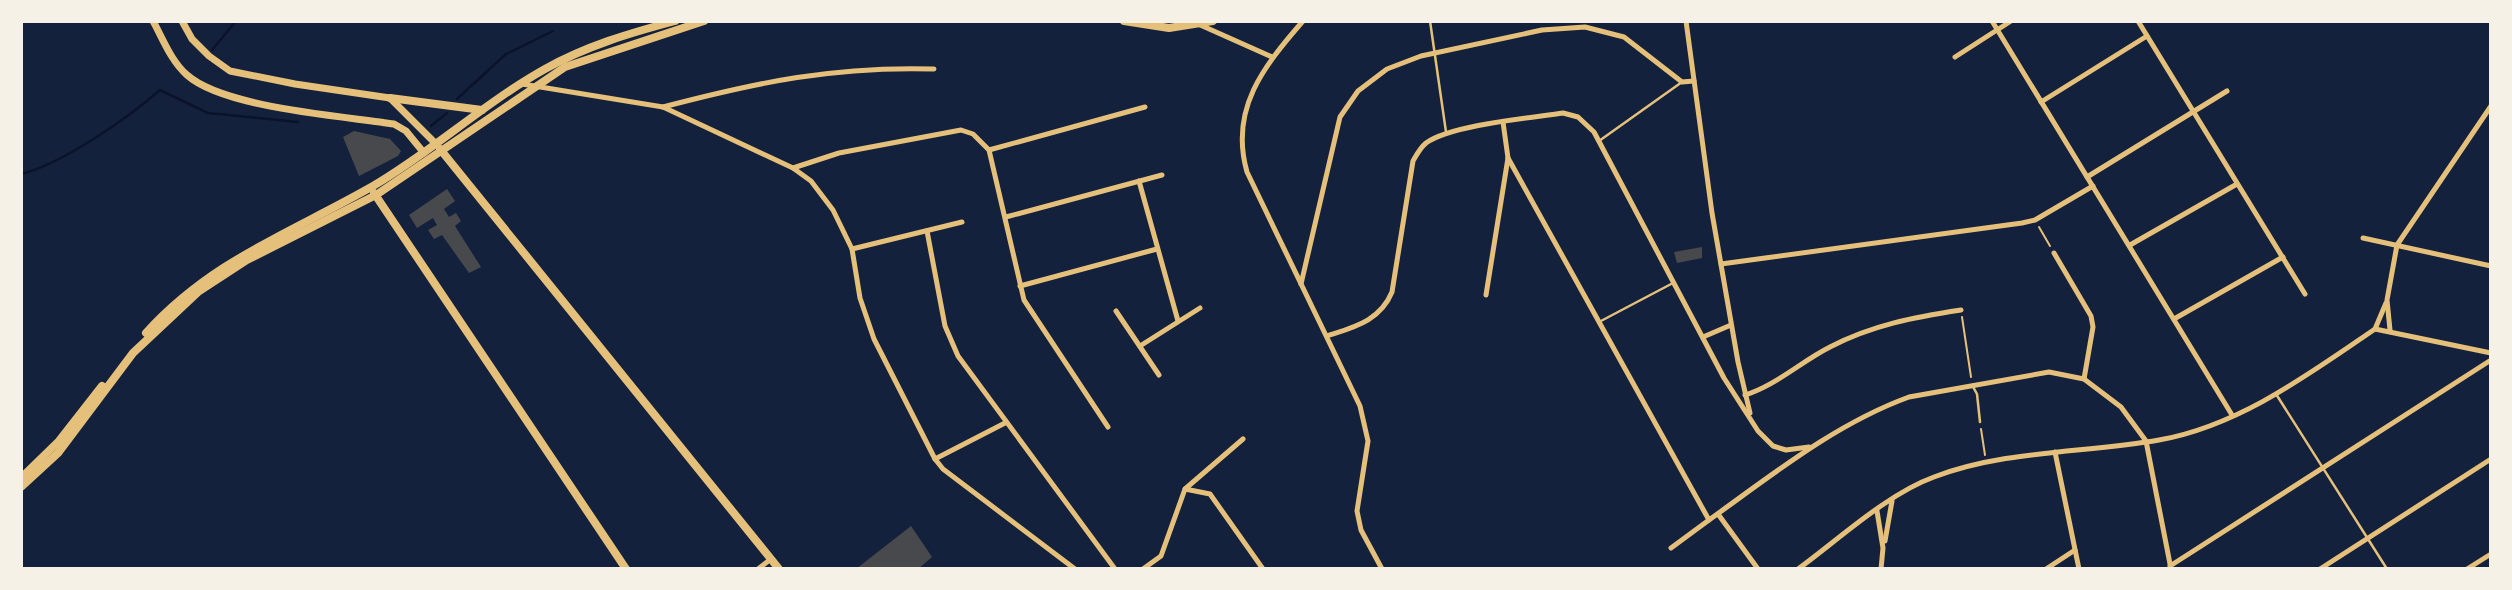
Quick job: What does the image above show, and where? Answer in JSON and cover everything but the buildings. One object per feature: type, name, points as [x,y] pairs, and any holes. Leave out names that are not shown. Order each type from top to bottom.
[{"type":"main road","points":[[21,478],[59,441],[162,315],[196,285],[267,240],[373,191],[424,153],[439,148],[482,110],[522,83],[582,50],[675,21]]},
{"type":"main road","points":[[21,487],[58,453],[133,353],[198,292],[247,260],[373,191],[565,66],[704,21]]},
{"type":"main road","points":[[1124,21],[1169,28],[1213,21]]},
{"type":"main road","points":[[390,98],[482,110]]},
{"type":"main road","points":[[439,148],[779,569]]},
{"type":"main road","points":[[373,191],[626,569]]},
{"type":"street","points":[[153,21],[174,60],[187,75],[204,87],[257,102],[394,124],[405,131],[424,153]]},
{"type":"street","points":[[182,21],[192,39],[230,71],[295,85],[390,98],[439,148]]},
{"type":"street","points":[[1188,21],[1272,57]]},
{"type":"street","points":[[1303,21],[1272,57],[1254,85],[1246,109],[1241,152],[1247,172],[1360,406],[1368,441],[1357,511],[1361,530],[1382,569]]},
{"type":"street","points":[[1686,21],[1731,325],[1752,419]]},
{"type":"street","points":[[1992,21],[2232,415]]},
{"type":"street","points":[[1955,57],[2011,21]]},
{"type":"street","points":[[2138,21],[2305,294]]},
{"type":"street","points":[[1301,284],[1340,117],[1358,91],[1379,74],[1405,61],[1436,53],[1542,30],[1586,27],[1624,37],[1682,82],[1695,81]]},
{"type":"street","points":[[2041,102],[2147,36]]},
{"type":"street","points":[[663,107],[753,83],[803,75],[858,69],[934,69]]},
{"type":"street","points":[[522,83],[663,107],[793,168],[811,181],[823,195],[852,248],[860,298],[874,339],[936,460],[943,469],[1075,569]]},
{"type":"street","points":[[2087,177],[2227,91]]},
{"type":"street","points":[[1798,569],[1892,501],[1931,478],[1986,463],[2147,441],[2194,431],[2276,394],[2375,329],[2387,300],[2397,245],[2491,106]]},
{"type":"street","points":[[989,150],[1145,107]]},
{"type":"street","points":[[1326,335],[1369,320],[1387,304],[1392,292],[1413,161],[1427,143],[1447,135],[1503,122],[1563,113],[1587,124],[1599,141],[1673,284],[1764,440],[1773,446],[1796,450],[1814,446]]},
{"type":"street","points":[[1486,295],[1508,158],[1503,122]]},
{"type":"street","points":[[793,168],[839,153],[961,130],[978,138],[989,150],[1024,300],[1108,427]]},
{"type":"street","points":[[1508,158],[1709,520]]},
{"type":"street","points":[[1006,217],[1162,175]]},
{"type":"street","points":[[1139,181],[1178,321]]},
{"type":"street","points":[[2130,245],[2237,184]]},
{"type":"street","points":[[1721,264],[2035,220],[2093,186]]},
{"type":"street","points":[[852,248],[962,222]]},
{"type":"street","points":[[927,231],[950,341],[1005,423],[1115,569]]},
{"type":"street","points":[[2363,238],[2491,266]]},
{"type":"street","points":[[1020,286],[1157,250]]},
{"type":"street","points":[[2054,253],[2091,316],[2094,327],[2084,379]]},
{"type":"street","points":[[2174,319],[2283,257]]},
{"type":"street","points":[[2387,300],[2390,330]]},
{"type":"street","points":[[1140,346],[1199,308]]},
{"type":"street","points":[[1745,395],[1756,392],[1799,364],[1855,335],[1886,323],[1961,310]]},
{"type":"street","points":[[1116,311],[1159,375]]},
{"type":"street","points":[[1703,337],[1731,325]]},
{"type":"street","points":[[2375,329],[2491,353]]},
{"type":"street","points":[[1671,548],[1814,446],[1886,405],[1909,397],[2049,372],[2084,379],[2122,407],[2147,441],[2170,567],[2491,360]]},
{"type":"street","points":[[936,460],[1005,423]]},
{"type":"street","points":[[1143,569],[1161,556],[1185,489],[1243,439]]},
{"type":"street","points":[[2055,452],[2079,569]]},
{"type":"street","points":[[2320,569],[2491,459]]},
{"type":"street","points":[[1185,489],[1210,494],[1263,569]]},
{"type":"street","points":[[1881,569],[1892,501]]},
{"type":"street","points":[[1877,512],[1883,548]]},
{"type":"street","points":[[1718,514],[1758,569]]},
{"type":"street","points":[[2046,569],[2075,550]]},
{"type":"street","points":[[2467,569],[2491,554]]},
{"type":"street","points":[[758,569],[771,559]]},
{"type":"lane","points":[[1430,21],[1447,135]]},
{"type":"lane","points":[[1599,141],[1682,82]]},
{"type":"lane","points":[[1598,322],[1673,284]]},
{"type":"lane","points":[[1972,385],[1977,394],[1980,422]]},
{"type":"lane","points":[[2276,394],[2387,569]]},
{"type":"path","points":[[2035,220],[2054,253]]},
{"type":"path","points":[[1961,310],[1972,385]]},
{"type":"path","points":[[1980,422],[1986,463]]},
{"type":"waterway","points":[[212,50],[236,21]]},
{"type":"waterway","points":[[457,99],[506,54],[553,31]]},
{"type":"waterway","points":[[21,174],[56,161],[94,139],[160,90],[208,113],[298,122]]},
{"type":"waterway","points":[[431,126],[447,113]]}]
